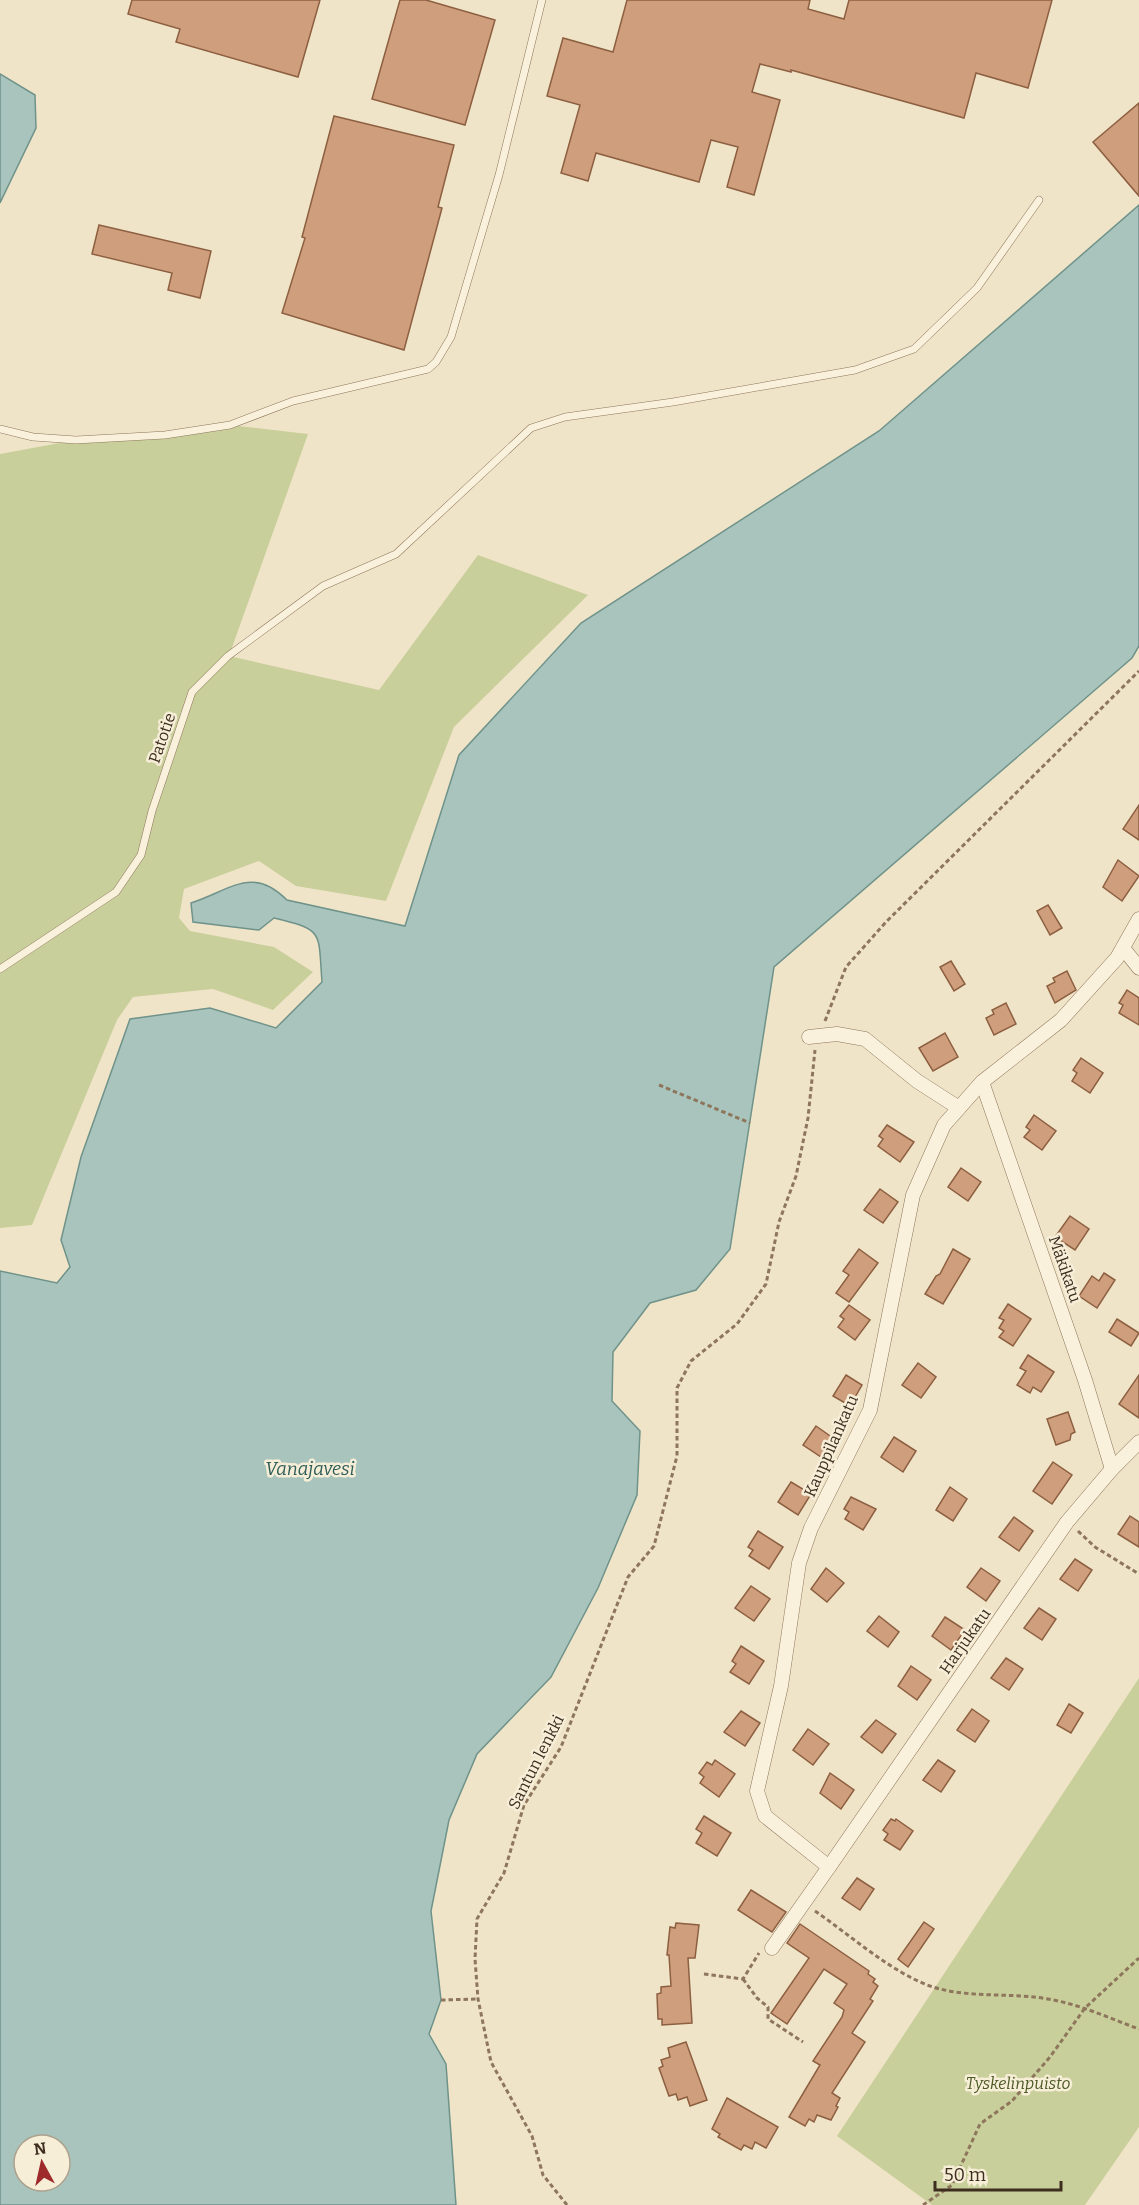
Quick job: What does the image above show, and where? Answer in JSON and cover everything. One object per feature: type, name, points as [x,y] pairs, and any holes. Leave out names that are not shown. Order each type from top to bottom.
[{"type":"street","name":"Kauppilankatu","points":[[828,1867],[765,1816],[758,1791],[781,1686],[799,1563],[811,1528],[870,1410],[913,1195],[944,1125],[982,1082],[1061,1020],[1117,958],[1139,919]]},
{"type":"street","points":[[1123,948],[1139,968]]},
{"type":"street","points":[[814,1036],[837,1034],[865,1039],[917,1081],[959,1108]]},
{"type":"street","name":"Mäkikatu","points":[[982,1082],[1112,1469]]},
{"type":"street","name":"Harjukatu","points":[[828,1867],[1067,1522],[1112,1469],[1139,1442]]},
{"type":"street","points":[[766,1950],[828,1867]]},
{"type":"lane","points":[[0,429],[33,437],[76,440],[165,435],[230,425],[293,401],[428,369],[436,363],[451,337],[499,175],[542,0]]},
{"type":"lane","name":"Patotie","points":[[0,969],[116,892],[141,855],[152,811],[192,692],[228,656],[323,586],[396,554],[531,428],[565,417],[673,402],[855,370],[914,349],[977,288],[1039,200]]},
{"type":"path","points":[[814,1036],[846,967],[886,922],[1139,671]]},
{"type":"path","name":"Santun lenkki","points":[[567,2205],[543,2175],[532,2136],[491,2062],[478,1999],[475,1959],[477,1919],[504,1873],[524,1805],[561,1747],[628,1577],[654,1546],[677,1456],[677,1388],[692,1360],[737,1324],[766,1284],[779,1222],[796,1176],[814,1036]]},
{"type":"path","points":[[659,1085],[750,1123]]},
{"type":"path","points":[[1067,1522],[1095,1547],[1139,1574]]},
{"type":"path","points":[[803,1902],[889,1963],[928,1985],[952,1992],[1048,1999],[1085,2008],[1139,2029]]},
{"type":"path","points":[[743,1979],[766,1950]]},
{"type":"path","points":[[923,2205],[952,2185],[980,2124],[1012,2101],[1050,2057],[1085,2008],[1139,1958]]},
{"type":"path","points":[[704,1974],[743,1979],[757,1998],[768,2007],[768,2019],[803,2042]]},
{"type":"path","points":[[441,2000],[478,1999]]},
{"type":"green space","points":[[230,425],[308,434],[229,656],[379,690],[478,555],[588,595],[454,727],[386,901],[296,886],[259,861],[184,889],[179,918],[190,931],[274,947],[313,972],[273,1010],[213,989],[133,997],[117,1020],[32,1225],[0,1228],[0,454],[76,440],[165,435]]},
{"type":"green space","name":"Tyskelinpuisto","points":[[1139,1678],[1139,2127],[1085,2205],[932,2205],[837,2136]]},
{"type":"water","points":[[0,74],[35,95],[36,128],[0,203]]},
{"type":"water","name":"Vanajavesi","points":[[1139,205],[1139,646],[1132,658],[774,967],[730,1249],[696,1290],[650,1303],[613,1352],[612,1401],[640,1431],[637,1495],[598,1588],[551,1677],[477,1754],[449,1820],[431,1911],[441,2000],[429,2034],[446,2064],[456,2205],[0,2205],[0,1271],[57,1283],[70,1267],[61,1240],[81,1157],[130,1019],[210,1008],[276,1028],[322,982],[319,943],[311,930],[274,918],[259,930],[193,922],[191,903],[230,887],[252,882],[263,884],[287,900],[405,926],[459,755],[581,623],[879,431]]},
{"type":"building","points":[[132,0],[320,0],[298,77],[176,42],[180,29],[128,14]]},
{"type":"building","points":[[400,0],[426,0],[495,20],[465,125],[372,99]]},
{"type":"building","points":[[627,0],[810,0],[808,9],[844,19],[849,0],[1052,0],[1028,88],[976,73],[964,118],[791,70],[791,72],[760,64],[752,92],[780,100],[754,195],[727,187],[738,147],[711,140],[699,182],[596,153],[588,181],[561,173],[580,105],[547,96],[563,38],[613,52]]},
{"type":"building","points":[[1139,103],[1139,196],[1093,142]]},
{"type":"building","points":[[334,116],[454,145],[438,207],[442,208],[404,350],[282,313],[305,238],[302,237]]},
{"type":"building","points":[[99,225],[211,251],[200,298],[168,290],[172,273],[92,254]]},
{"type":"building","points":[[1139,805],[1139,840],[1123,829]]},
{"type":"building","points":[[1118,860],[1139,876],[1122,901],[1103,887]]},
{"type":"building","points":[[1048,905],[1062,928],[1050,935],[1037,911]]},
{"type":"building","points":[[951,961],[965,984],[954,991],[940,967]]},
{"type":"building","points":[[1067,971],[1076,990],[1055,1003],[1047,986],[1055,982],[1053,978]]},
{"type":"building","points":[[1127,990],[1139,998],[1139,1025],[1119,1013],[1123,1005],[1119,1003]]},
{"type":"building","points":[[1006,1003],[1016,1024],[994,1035],[986,1018],[994,1014],[992,1010]]},
{"type":"building","points":[[945,1033],[958,1057],[933,1071],[919,1048]]},
{"type":"building","points":[[1081,1058],[1103,1073],[1090,1093],[1072,1081],[1077,1073],[1073,1070]]},
{"type":"building","points":[[1034,1115],[1056,1131],[1042,1150],[1024,1137],[1030,1130],[1026,1127]]},
{"type":"building","points":[[887,1125],[914,1142],[900,1162],[878,1146],[883,1139],[879,1136]]},
{"type":"building","points":[[961,1168],[981,1182],[968,1201],[948,1187]]},
{"type":"building","points":[[880,1189],[898,1202],[883,1223],[864,1210]]},
{"type":"building","points":[[1070,1216],[1089,1229],[1075,1250],[1055,1237]]},
{"type":"building","points":[[859,1249],[878,1263],[849,1302],[836,1293],[849,1275],[843,1271]]},
{"type":"building","points":[[953,1249],[970,1259],[943,1304],[925,1294],[936,1276],[940,1274]]},
{"type":"building","points":[[1104,1273],[1115,1280],[1097,1308],[1079,1296],[1092,1276],[1099,1281]]},
{"type":"building","points":[[1008,1304],[1031,1319],[1013,1346],[999,1337],[1004,1331],[999,1328],[1004,1320],[999,1318]]},
{"type":"building","points":[[849,1305],[870,1320],[855,1340],[838,1327],[844,1319],[840,1316]]},
{"type":"building","points":[[1117,1319],[1139,1333],[1131,1346],[1109,1332]]},
{"type":"building","points":[[1028,1355],[1054,1372],[1041,1392],[1033,1387],[1030,1393],[1017,1385],[1026,1371],[1020,1368]]},
{"type":"building","points":[[918,1363],[936,1377],[921,1398],[902,1385]]},
{"type":"building","points":[[846,1375],[862,1385],[850,1406],[833,1396]]},
{"type":"building","points":[[1139,1375],[1139,1418],[1119,1404]]},
{"type":"building","points":[[1068,1412],[1075,1432],[1071,1434],[1070,1440],[1056,1445],[1047,1419]]},
{"type":"building","points":[[816,1426],[840,1443],[827,1461],[803,1445]]},
{"type":"building","points":[[894,1437],[916,1451],[903,1472],[881,1457]]},
{"type":"building","points":[[1053,1462],[1072,1475],[1052,1504],[1033,1491]]},
{"type":"building","points":[[791,1482],[811,1494],[798,1515],[778,1502]]},
{"type":"building","points":[[950,1487],[967,1499],[953,1521],[936,1510]]},
{"type":"building","points":[[851,1497],[876,1509],[863,1530],[845,1519],[849,1512],[844,1509]]},
{"type":"building","points":[[1130,1516],[1139,1522],[1139,1547],[1118,1534]]},
{"type":"building","points":[[1014,1517],[1033,1531],[1019,1551],[999,1537]]},
{"type":"building","points":[[758,1531],[783,1547],[769,1569],[749,1556],[753,1550],[748,1547]]},
{"type":"building","points":[[1075,1559],[1092,1570],[1078,1591],[1060,1579]]},
{"type":"building","points":[[826,1568],[844,1583],[827,1602],[811,1589]]},
{"type":"building","points":[[981,1568],[1000,1581],[986,1601],[967,1587]]},
{"type":"building","points":[[751,1586],[770,1599],[754,1621],[735,1608]]},
{"type":"building","points":[[1039,1608],[1056,1619],[1042,1640],[1024,1628]]},
{"type":"building","points":[[879,1616],[899,1632],[888,1647],[867,1631]]},
{"type":"building","points":[[945,1617],[965,1630],[951,1650],[932,1636]]},
{"type":"building","points":[[741,1646],[764,1661],[749,1684],[730,1672],[736,1664],[732,1661]]},
{"type":"building","points":[[1006,1658],[1023,1669],[1009,1690],[991,1678]]},
{"type":"building","points":[[911,1666],[931,1680],[917,1700],[898,1686]]},
{"type":"building","points":[[1069,1704],[1083,1713],[1071,1733],[1057,1725]]},
{"type":"building","points":[[972,1709],[989,1721],[975,1742],[957,1730]]},
{"type":"building","points":[[741,1711],[760,1723],[745,1746],[724,1732]]},
{"type":"building","points":[[876,1720],[896,1734],[882,1753],[861,1737]]},
{"type":"building","points":[[808,1729],[829,1744],[813,1765],[793,1750]]},
{"type":"building","points":[[715,1760],[735,1774],[719,1797],[700,1783],[704,1777],[699,1773],[707,1762],[712,1765]]},
{"type":"building","points":[[938,1760],[955,1771],[941,1792],[923,1780]]},
{"type":"building","points":[[830,1773],[854,1790],[841,1809],[820,1793]]},
{"type":"building","points":[[704,1816],[731,1833],[717,1856],[696,1843],[702,1833],[696,1829]]},
{"type":"building","points":[[891,1819],[895,1821],[896,1819],[913,1831],[900,1850],[884,1840],[888,1834],[883,1830]]},
{"type":"building","points":[[857,1878],[874,1889],[860,1910],[842,1898]]},
{"type":"building","points":[[751,1890],[786,1912],[772,1932],[738,1910]]},
{"type":"building","points":[[924,1922],[934,1929],[908,1967],[898,1959]]},
{"type":"building","points":[[676,1923],[699,1925],[695,1958],[688,1958],[692,2023],[662,2025],[662,2019],[658,2019],[657,1994],[661,1993],[661,1987],[671,1986],[669,1955],[667,1955],[670,1927],[675,1928]]},
{"type":"building","points":[[800,1924],[869,1971],[868,1974],[875,1979],[873,1982],[878,1986],[870,1999],[873,2001],[852,2033],[865,2042],[832,2093],[840,2098],[836,2106],[838,2107],[831,2120],[817,2115],[814,2122],[809,2119],[805,2126],[789,2117],[820,2065],[813,2061],[842,2017],[844,2010],[834,2003],[847,1984],[824,1969],[787,2024],[771,2013],[809,1958],[787,1943]]},
{"type":"building","points":[[686,2042],[707,2100],[690,2106],[687,2097],[678,2100],[676,2094],[669,2096],[659,2068],[663,2066],[661,2060],[670,2057],[668,2048]]},
{"type":"building","points":[[727,2098],[778,2127],[766,2148],[755,2142],[752,2149],[744,2145],[741,2150],[718,2137],[720,2134],[712,2129]]}]
